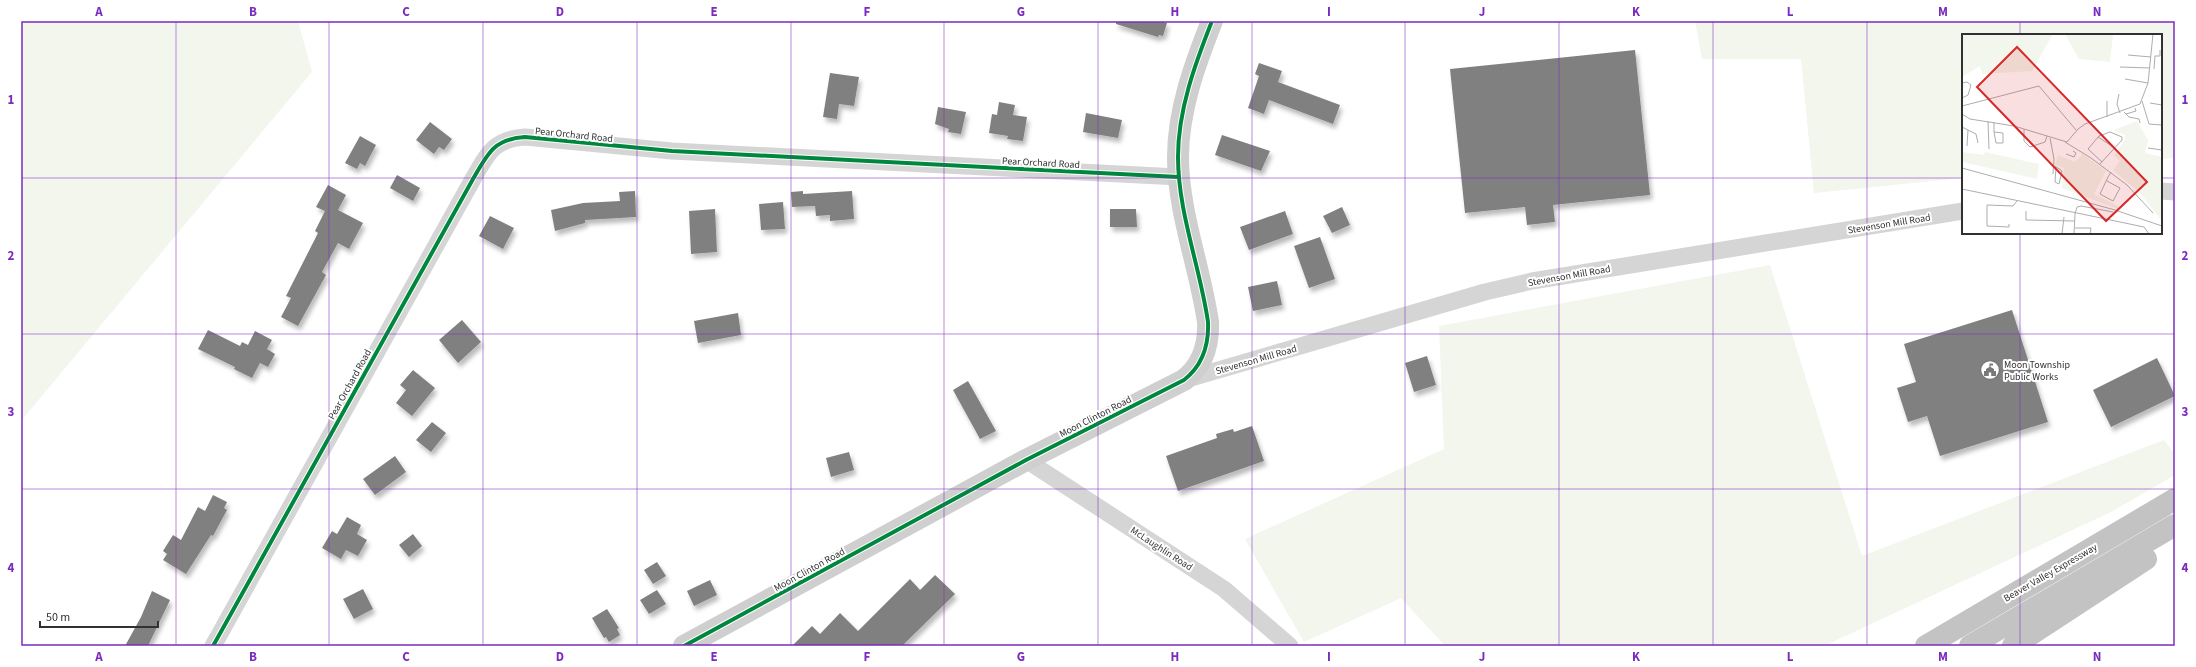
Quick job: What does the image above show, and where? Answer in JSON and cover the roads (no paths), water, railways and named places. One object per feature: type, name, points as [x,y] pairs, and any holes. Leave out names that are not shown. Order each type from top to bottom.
[{"type":"highway","name":"Beaver Valley Expressway","points":[[1926,646],[2175,499]]},
{"type":"highway","points":[[1970,646],[2175,525]]},
{"type":"highway","points":[[2013,646],[2175,539]]},
{"type":"street","name":"Moon Clinton Road","points":[[684,646],[1026,460],[1184,380],[1193,373],[1206,351],[1209,336],[1205,304],[1181,195],[1179,177],[1179,137],[1186,99],[1199,53],[1212,21]]},
{"type":"street","name":"Pear Orchard Road","points":[[213,646],[473,179],[488,155],[504,140],[525,137],[680,152],[1179,177]]},
{"type":"street","points":[[2162,191],[2175,192]]},
{"type":"street","name":"Stevenson Mill Road","points":[[1184,380],[1478,294],[1532,281],[1962,211]]},
{"type":"street","name":"McLaughlin Road","points":[[1026,460],[1224,589],[1290,646]]},
{"type":"place","name":"Moon Township Public Works","points":[[1990,370]]}]
